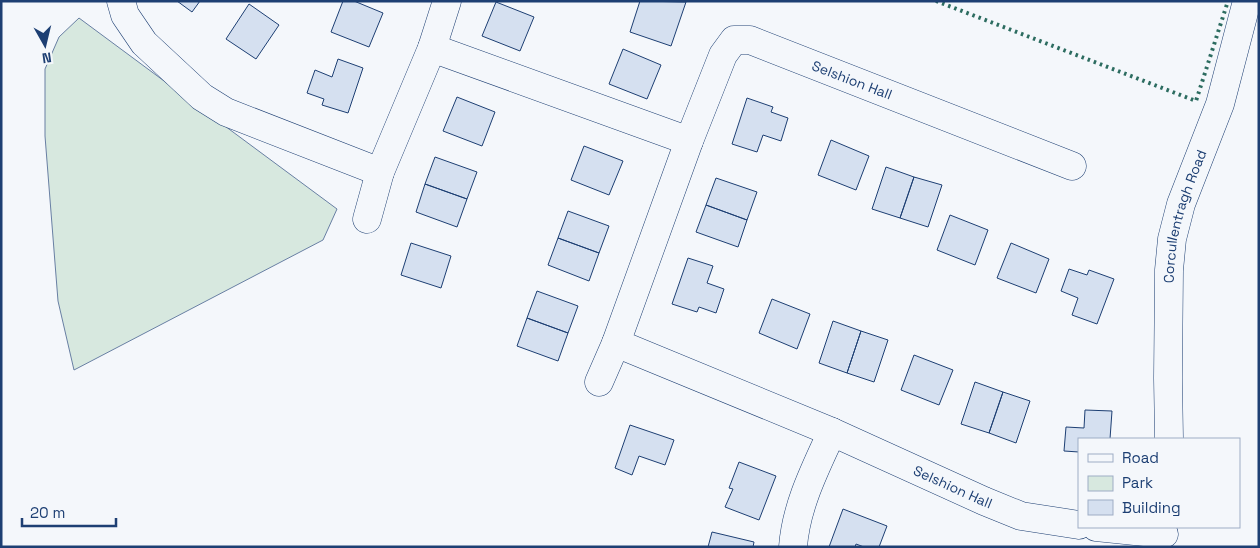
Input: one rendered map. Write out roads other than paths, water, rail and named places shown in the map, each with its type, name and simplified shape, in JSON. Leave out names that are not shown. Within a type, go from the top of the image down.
[{"type":"street","points":[[121,1],[125,15],[144,43],[202,97],[226,112],[380,172]]},
{"type":"street","points":[[367,219],[380,172],[432,48],[448,1]]},
{"type":"street","name":"Corcullentragh Road","points":[[1170,438],[1168,378],[1169,270],[1172,239],[1181,204],[1220,104],[1247,1]]},
{"type":"street","name":"Selshion Hall","points":[[1071,532],[984,502],[832,432],[616,342],[688,140],[723,55],[734,40],[750,40],[1072,166]]},
{"type":"street","points":[[432,48],[688,140]]},
{"type":"street","points":[[599,382],[616,342]]},
{"type":"street","points":[[793,547],[794,532],[804,496],[832,432]]},
{"type":"street","points":[[1104,528],[1164,536]]}]
